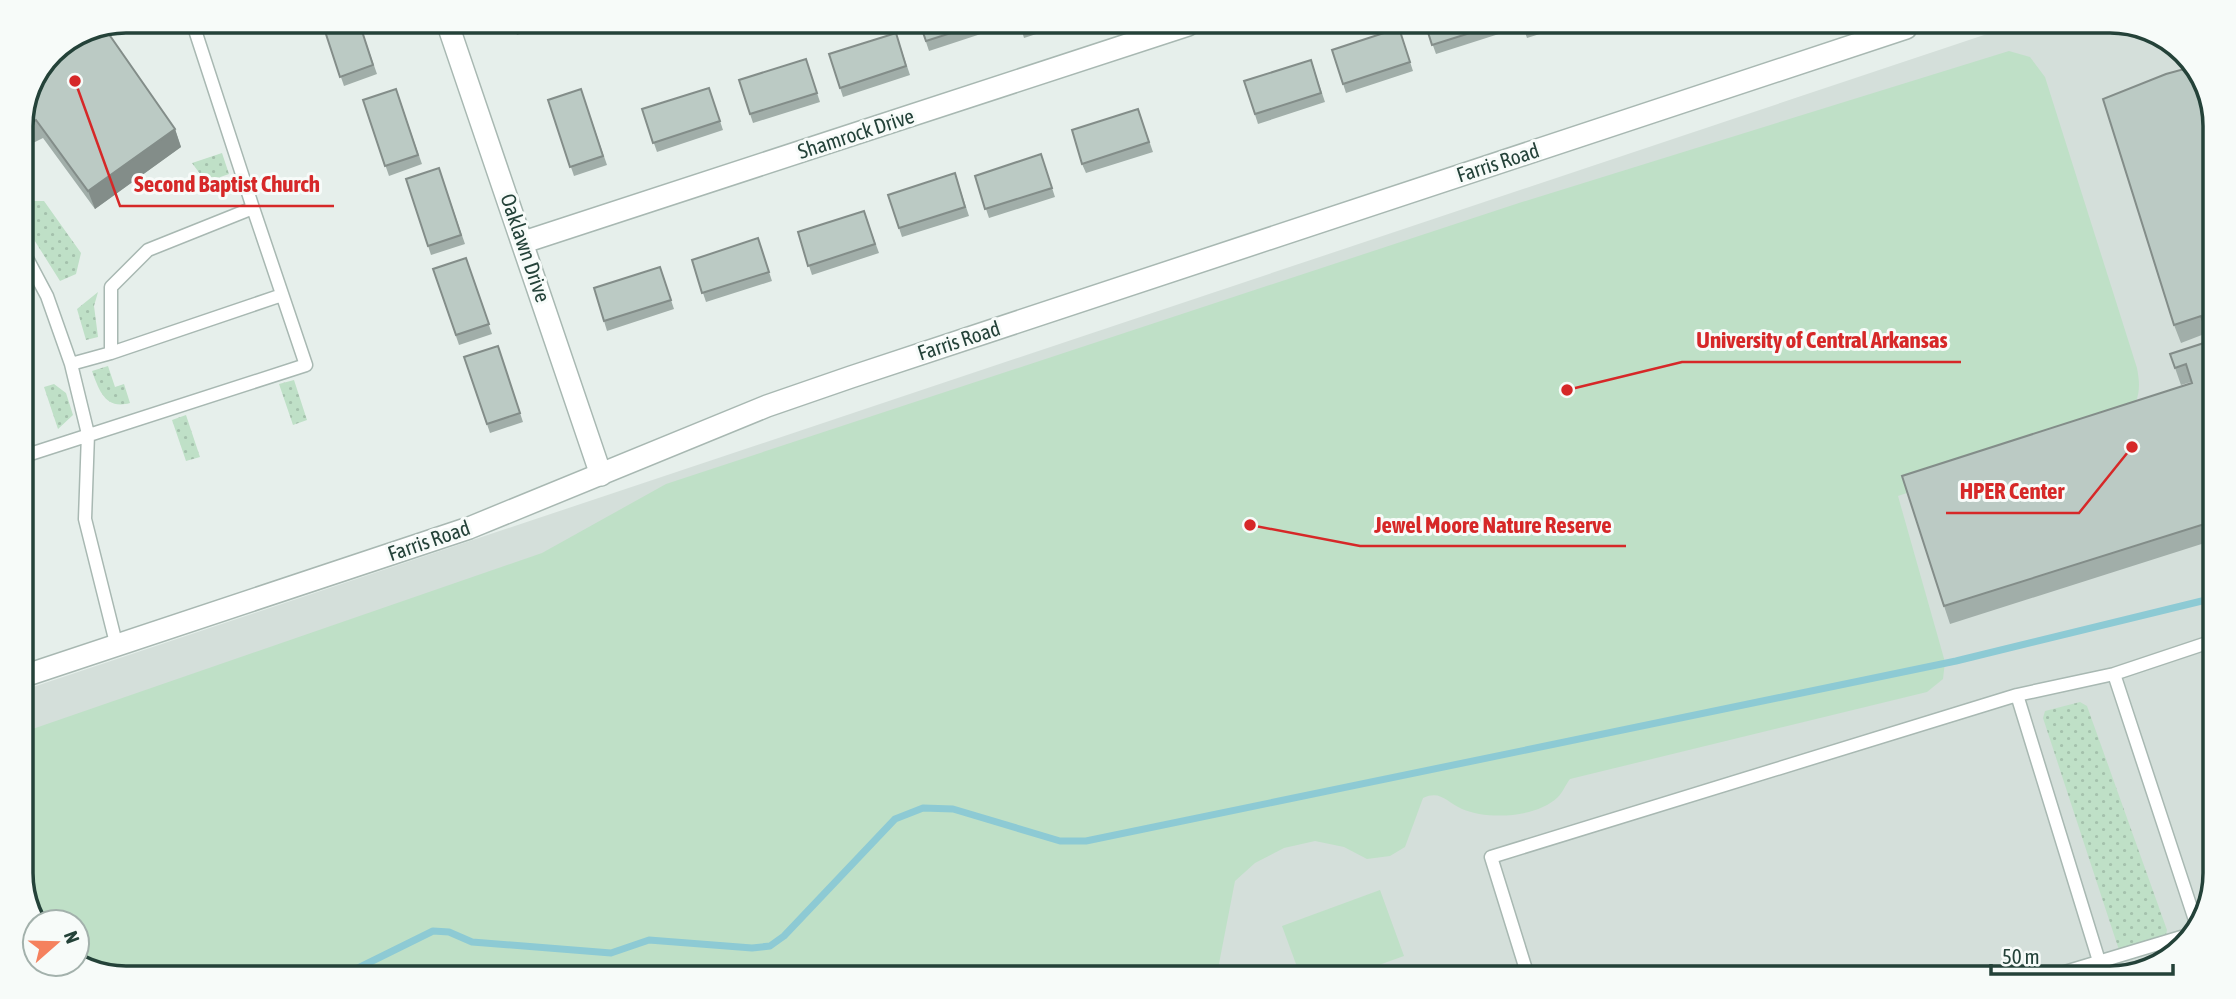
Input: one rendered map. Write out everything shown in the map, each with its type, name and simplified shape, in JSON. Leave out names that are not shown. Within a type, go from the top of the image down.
[{"type":"street","name":"Oaklawn Drive","points":[[451,33],[601,475]]},
{"type":"street","name":"Shamrock Drive","points":[[524,242],[1164,33]]},
{"type":"street","name":"Farris Road","points":[[33,673],[469,528],[767,406],[851,377],[1891,33]]},
{"type":"lane","points":[[33,453],[306,365],[196,33]]},
{"type":"lane","points":[[111,353],[111,287],[148,250],[253,208]]},
{"type":"lane","points":[[33,270],[47,296],[71,364],[88,433],[85,519],[117,647]]},
{"type":"lane","points":[[71,364],[282,295]]},
{"type":"lane","points":[[1525,966],[1491,857],[2017,695],[2113,674],[2203,644]]},
{"type":"lane","points":[[2113,674],[2193,914]]},
{"type":"lane","points":[[2017,695],[2099,961]]},
{"type":"lane","points":[[2083,966],[2174,940]]},
{"type":"shaded area","points":[[1990,33],[2128,35],[2145,40],[2166,53],[2183,70],[2196,91],[2203,120],[2203,873],[2196,908],[2180,934],[2145,959],[2110,966],[127,966],[91,959],[91,908],[40,908],[33,879],[33,687]]},
{"type":"green space","points":[[2009,51],[2030,57],[2045,77],[2137,368],[2139,382],[2136,401],[2124,418],[1898,496],[1945,662],[1943,679],[1927,692],[1570,779],[1558,797],[1549,804],[1525,813],[1498,816],[1473,813],[1439,796],[1429,796],[1423,798],[1405,847],[1390,856],[1367,859],[1344,847],[1315,841],[1284,848],[1255,863],[1235,881],[1219,966],[127,966],[91,959],[91,908],[40,908],[33,879],[33,729],[542,553],[666,484],[1522,202]]},
{"type":"green space","points":[[222,153],[229,174],[206,182],[192,163]]},
{"type":"green space","points":[[33,201],[44,201],[81,253],[76,274],[60,281],[33,238]]},
{"type":"green space","points":[[98,292],[94,306],[98,337],[86,340],[77,309]]},
{"type":"green space","points":[[108,366],[115,387],[124,384],[130,403],[114,404],[104,397],[92,371]]},
{"type":"green space","points":[[294,380],[307,420],[293,425],[279,384]]},
{"type":"green space","points":[[54,384],[66,393],[73,415],[58,429],[44,387]]},
{"type":"green space","points":[[186,415],[200,457],[186,461],[172,420]]},
{"type":"green space","points":[[2080,702],[2087,706],[2167,930],[2166,935],[2119,950],[2043,718],[2045,711]]},
{"type":"green space","points":[[1380,890],[1404,956],[1376,966],[1297,966],[1282,926]]},
{"type":"building","points":[[326,33],[363,33],[373,65],[340,77]]},
{"type":"building","points":[[896,33],[906,66],[840,88],[829,54]]},
{"type":"building","points":[[923,33],[951,33],[926,41]]},
{"type":"building","points":[[1384,33],[1401,33],[1410,62],[1343,84],[1332,50]]},
{"type":"building","points":[[1428,33],[1470,33],[1432,45]]},
{"type":"building","points":[[110,35],[175,129],[88,191],[36,120],[33,122],[36,102],[43,85],[65,56],[97,38]]},
{"type":"building","points":[[806,59],[817,93],[750,114],[739,80]]},
{"type":"building","points":[[1311,60],[1321,93],[1255,114],[1244,81]]},
{"type":"building","points":[[2183,70],[2196,91],[2203,120],[2203,322],[2201,316],[2174,325],[2103,99]]},
{"type":"building","points":[[709,88],[720,121],[653,143],[642,109]]},
{"type":"building","points":[[396,89],[418,155],[385,166],[363,100]]},
{"type":"building","points":[[581,89],[603,156],[570,167],[548,100]]},
{"type":"building","points":[[1138,109],[1149,142],[1082,164],[1072,130]]},
{"type":"building","points":[[1041,154],[1052,188],[985,209],[975,176]]},
{"type":"building","points":[[439,168],[461,235],[428,246],[406,179]]},
{"type":"building","points":[[955,173],[965,207],[899,228],[888,195]]},
{"type":"building","points":[[864,211],[875,244],[808,266],[798,232]]},
{"type":"building","points":[[758,238],[769,272],[702,293],[692,260]]},
{"type":"building","points":[[466,258],[489,324],[456,335],[433,269]]},
{"type":"building","points":[[660,267],[671,300],[604,321],[594,288]]},
{"type":"building","points":[[2203,343],[2203,525],[1944,606],[1902,476],[2192,383],[2186,364],[2175,368],[2170,354]]},
{"type":"building","points":[[498,346],[520,413],[487,424],[464,357]]},
{"type":"waterway","points":[[362,966],[433,931],[449,932],[472,942],[611,953],[649,940],[752,948],[770,946],[784,936],[895,819],[923,808],[953,809],[1060,841],[1086,841],[1956,661],[2203,601]]},
{"type":"place","name":"Second Baptist Church","points":[[75,81]]},
{"type":"place","name":"University of Central Arkansas","points":[[1567,390]]},
{"type":"place","name":"HPER Center","points":[[2132,447]]},
{"type":"place","name":"Jewel Moore Nature Reserve","points":[[1250,525]]}]
